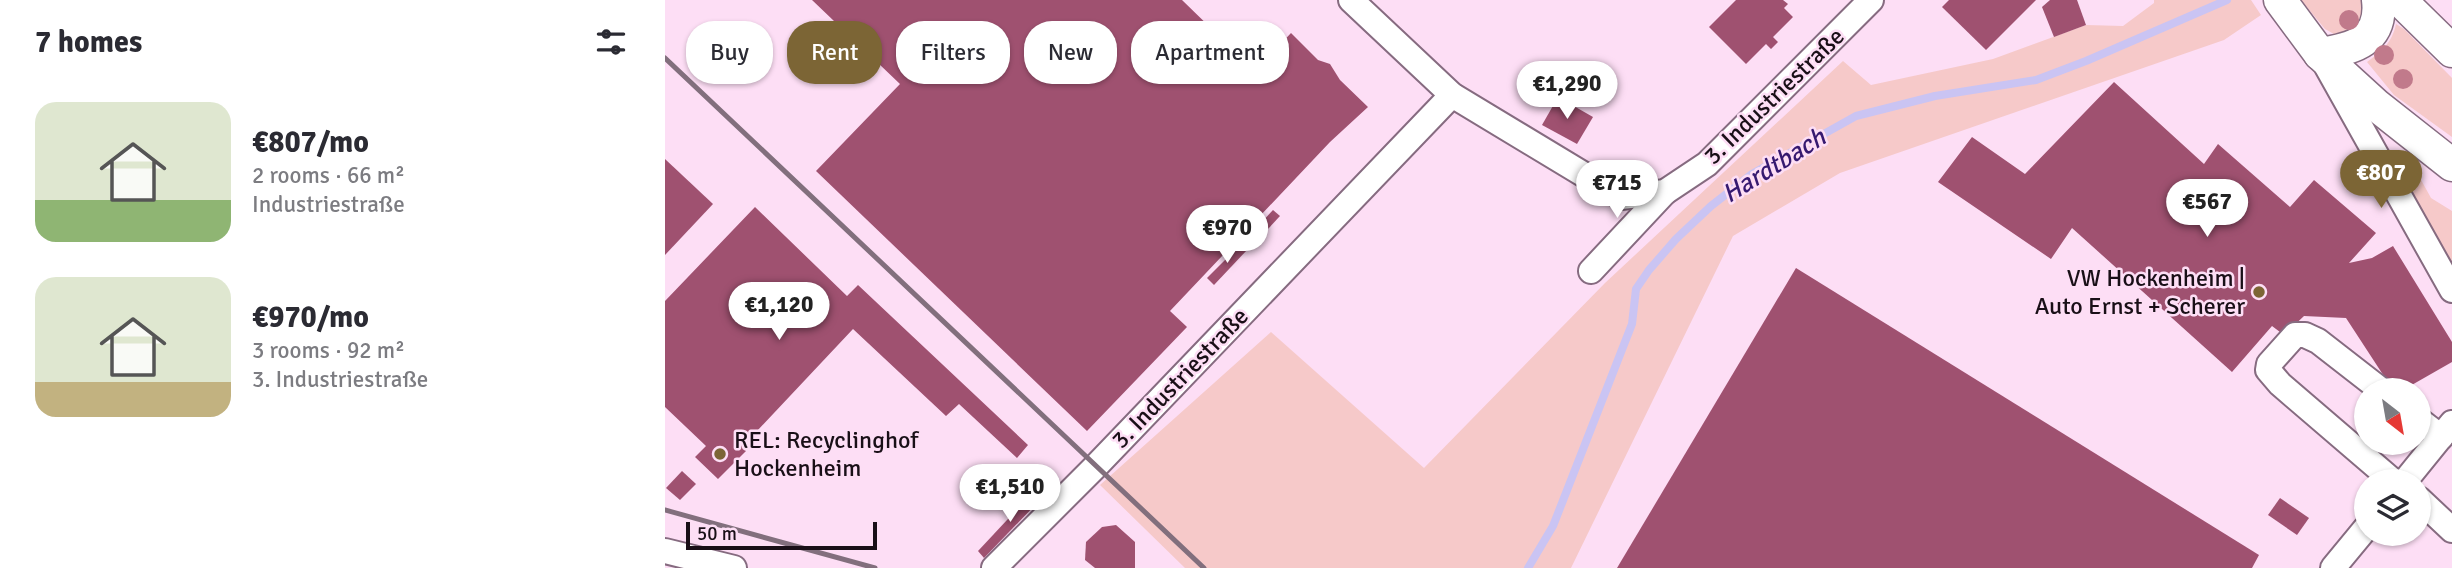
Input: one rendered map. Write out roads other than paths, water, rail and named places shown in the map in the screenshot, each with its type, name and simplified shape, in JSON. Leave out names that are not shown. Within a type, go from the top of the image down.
[{"type":"main road","points":[[2320,54],[2343,50],[2365,39],[2375,27],[2379,12],[2378,0]]},
{"type":"main road","points":[[2400,0],[2452,51]]},
{"type":"main road","points":[[2281,1],[2320,54],[2376,105],[2452,165]]},
{"type":"street","name":"3. Industriestraße","points":[[1351,0],[1452,94],[1621,197],[1665,192],[1707,164],[1871,0]]},
{"type":"street","points":[[2320,54],[2452,290]]},
{"type":"street","name":"3. Industriestraße","points":[[994,568],[1096,466],[1452,94]]},
{"type":"street","points":[[1591,271],[1665,192]]},
{"type":"street","points":[[2354,448],[2280,384],[2268,370],[2269,364],[2295,335],[2305,335],[2318,341],[2366,378]]},
{"type":"street","points":[[2415,469],[2446,430]]},
{"type":"street","points":[[2363,455],[2379,469]]},
{"type":"street","points":[[2431,510],[2452,530]]},
{"type":"street","points":[[2333,568],[2354,543]]},
{"type":"street","points":[[665,551],[734,568]]},
{"type":"waterway","name":"Hardtbach","points":[[1528,568],[1553,526],[1632,324],[1636,289],[1676,239],[1711,206],[1752,174],[1856,116],[1935,96],[2036,80],[2227,0]]},
{"type":"railway","points":[[665,58],[1204,568]]},
{"type":"railway","points":[[665,510],[875,568]]},
{"type":"place","name":"VW Hockenheim | Auto Ernst + Scherer","points":[[2259,292]]},
{"type":"place","name":"REL: Recyclinghof Hockenheim","points":[[720,454]]}]
